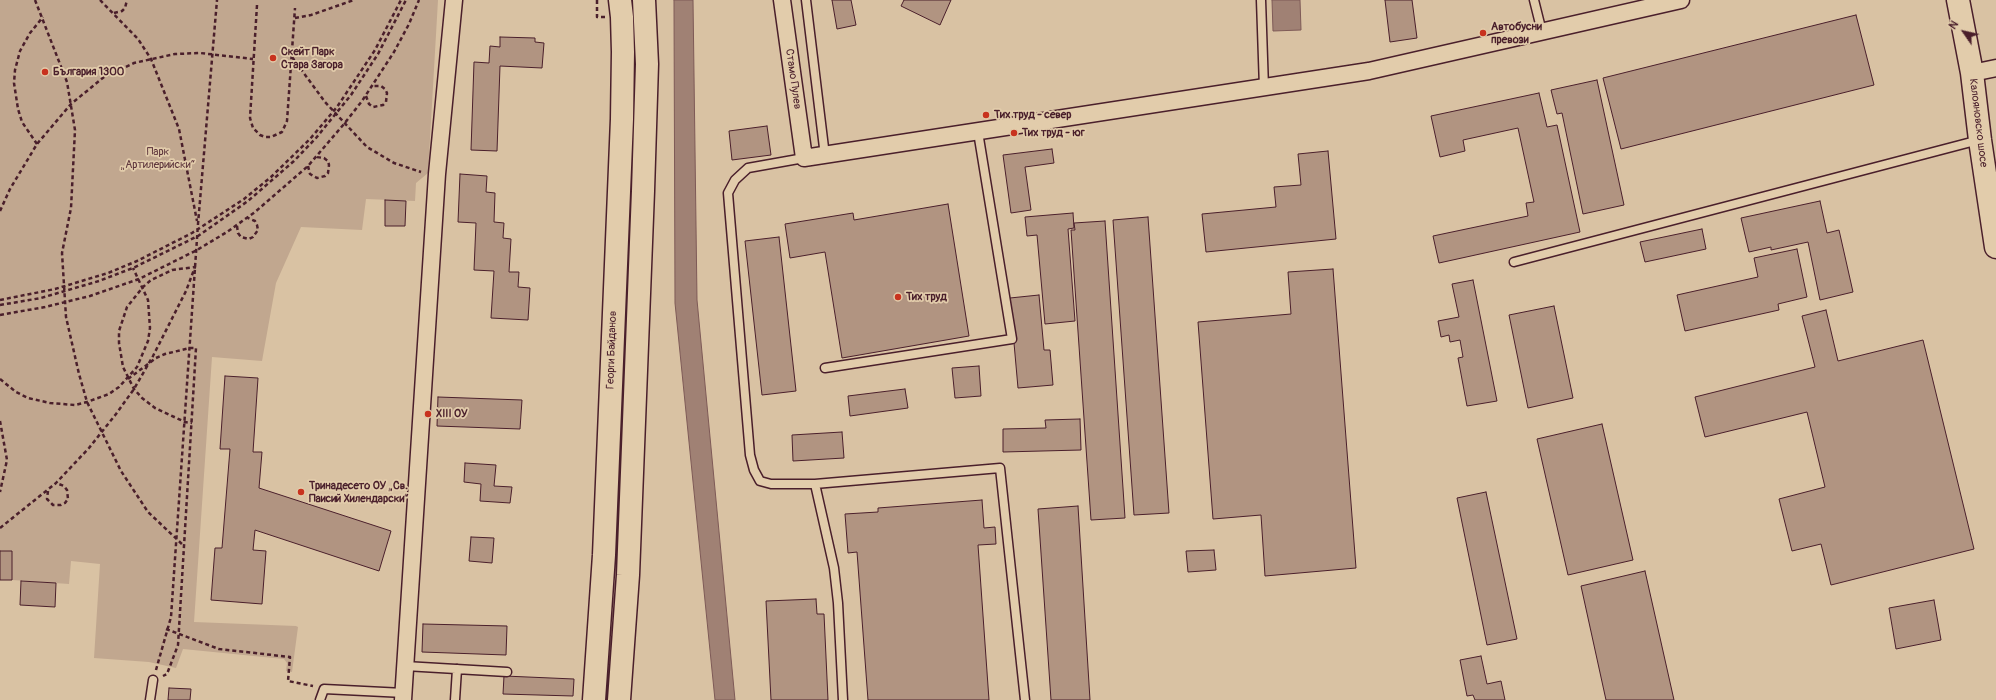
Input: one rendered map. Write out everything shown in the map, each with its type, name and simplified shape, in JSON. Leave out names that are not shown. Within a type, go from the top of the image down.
[{"type":"main road","name":"Георги Байданов","points":[[594,700],[604,555],[622,112],[623,33],[620,0]]},
{"type":"main road","points":[[619,700],[628,575],[644,191],[648,64],[644,0]]},
{"type":"main road","name":"Калояновско шосе","points":[[1958,0],[1972,73],[1980,140],[1996,247]]},
{"type":"street","points":[[403,697],[437,174],[454,0]]},
{"type":"street","name":"Стамо Пулев","points":[[782,0],[804,158]]},
{"type":"street","points":[[804,158],[825,156],[1369,71],[1682,0]]},
{"type":"street","points":[[1972,73],[1996,68]]},
{"type":"lane","points":[[806,0],[825,156]]},
{"type":"lane","points":[[1261,0],[1264,88]]},
{"type":"lane","points":[[1534,0],[1542,32]]},
{"type":"lane","points":[[825,368],[1012,339],[978,132]]},
{"type":"lane","points":[[1514,262],[1980,140]]},
{"type":"lane","points":[[804,158],[748,168],[735,180],[728,193],[750,455],[754,470],[760,481],[771,484],[815,484],[1000,468],[1026,700]]},
{"type":"lane","points":[[815,484],[834,568],[838,603],[843,700]]},
{"type":"lane","points":[[405,666],[506,672]]},
{"type":"lane","points":[[455,700],[457,669]]},
{"type":"lane","points":[[150,700],[153,680]]},
{"type":"lane","points":[[320,700],[324,689],[403,697]]},
{"type":"path","points":[[35,0],[43,17],[67,82],[75,130],[71,208],[62,253],[64,302],[71,345],[87,402],[121,471],[148,512],[184,546]]},
{"type":"path","points":[[100,0],[138,39],[150,59],[179,129],[198,224]]},
{"type":"path","points":[[114,13],[122,12],[125,8],[127,0]]},
{"type":"path","points":[[153,680],[166,629],[171,617],[198,224],[217,0]]},
{"type":"path","points":[[295,18],[311,15],[354,0]]},
{"type":"path","points":[[0,300],[25,296],[108,273],[137,261],[198,230],[234,206],[270,177],[310,139],[333,112],[365,68],[401,0]]},
{"type":"path","points":[[0,305],[41,298],[133,268],[198,236],[223,220],[272,182],[316,138],[336,114],[378,54],[406,0]]},
{"type":"path","points":[[0,315],[90,296],[139,279],[197,250],[247,218],[282,190],[308,166],[344,124],[366,96],[398,45],[419,0]]},
{"type":"path","points":[[257,5],[251,123],[252,128],[260,135],[271,137],[282,132],[287,121],[296,8]]},
{"type":"path","points":[[36,144],[20,116],[14,83],[15,70],[20,51],[30,33],[43,17]]},
{"type":"path","points":[[0,210],[10,189],[36,144],[71,104],[104,77],[134,63],[175,54],[213,55],[254,59]]},
{"type":"path","points":[[292,57],[333,112],[367,147],[380,156],[408,168],[437,174]]},
{"type":"path","points":[[366,96],[369,104],[373,107],[383,105],[386,102],[387,93],[385,89],[381,86],[372,86]]},
{"type":"path","points":[[308,166],[310,174],[313,177],[317,178],[325,176],[328,173],[329,165],[324,158],[316,157]]},
{"type":"path","points":[[237,225],[238,233],[241,237],[249,239],[253,237],[256,234],[257,225],[255,222],[247,218]]},
{"type":"path","points":[[192,423],[185,422],[155,408],[134,389],[128,379],[120,355],[119,331],[127,308],[151,280],[166,272],[195,267]]},
{"type":"path","points":[[0,528],[56,483],[102,434],[134,389],[148,364],[186,291],[195,267]]},
{"type":"path","points":[[128,379],[138,367],[148,341],[150,314],[143,288],[133,268]]},
{"type":"path","points":[[0,379],[16,392],[41,402],[75,405],[109,394],[148,364],[165,354],[196,348],[178,645],[167,674],[153,680]]},
{"type":"path","points":[[0,421],[7,460],[0,492]]},
{"type":"path","points":[[48,490],[47,499],[53,505],[61,505],[65,503],[68,499],[67,490],[64,486],[56,483]]},
{"type":"path","points":[[166,629],[219,650],[290,657],[288,681],[324,689]]},
{"type":"green space","name":"Парк „Артилерийски“","points":[[0,0],[438,0],[428,173],[416,183],[415,201],[366,199],[362,230],[301,227],[276,283],[262,361],[212,357],[194,622],[298,627],[292,672],[286,671],[287,663],[284,659],[183,649],[176,668],[149,662],[94,658],[100,564],[71,561],[69,584],[12,580],[12,551],[0,551]]},
{"type":"shaded area","points":[[674,0],[693,0],[697,300],[735,700],[715,700],[675,303]]},
{"type":"shaded area","points":[[1272,0],[1300,0],[1301,30],[1273,31]]},
{"type":"building","points":[[832,0],[851,0],[856,25],[837,29]]},
{"type":"building","points":[[904,0],[951,0],[940,25],[901,6]]},
{"type":"building","points":[[1385,0],[1412,0],[1417,38],[1390,42]]},
{"type":"building","points":[[1856,15],[1874,85],[1621,149],[1603,78]]},
{"type":"building","points":[[500,37],[535,38],[535,42],[544,43],[542,68],[500,66],[497,151],[471,150],[474,62],[489,63],[490,46],[500,47]]},
{"type":"building","points":[[1597,80],[1624,205],[1583,214],[1562,113],[1557,114],[1551,90]]},
{"type":"building","points":[[1539,93],[1547,127],[1557,125],[1580,232],[1439,263],[1433,236],[1528,216],[1526,203],[1534,202],[1518,128],[1463,140],[1465,151],[1440,157],[1431,116]]},
{"type":"building","points":[[767,126],[771,155],[732,160],[729,131]]},
{"type":"building","points":[[1052,149],[1054,163],[1025,167],[1031,210],[1011,213],[1003,155]]},
{"type":"building","points":[[1328,151],[1336,239],[1206,252],[1202,214],[1276,207],[1274,187],[1301,185],[1298,154]]},
{"type":"building","points":[[460,174],[487,176],[486,192],[495,193],[494,222],[504,223],[503,238],[511,239],[509,272],[519,272],[518,287],[530,288],[528,320],[491,318],[494,271],[474,270],[476,223],[458,222]]},
{"type":"building","points":[[385,200],[406,201],[405,226],[385,226]]},
{"type":"building","points":[[1820,201],[1827,233],[1839,230],[1853,292],[1820,300],[1808,242],[1771,250],[1771,247],[1749,252],[1741,218]]},
{"type":"building","name":"Тих труд","points":[[948,204],[969,336],[842,358],[825,252],[790,258],[785,224],[853,213],[854,220]]},
{"type":"building","points":[[1073,213],[1074,228],[1068,229],[1075,321],[1045,324],[1037,235],[1027,236],[1025,217]]},
{"type":"building","points":[[1148,217],[1169,513],[1134,515],[1113,220]]},
{"type":"building","points":[[1105,221],[1125,518],[1091,520],[1071,230],[1075,230],[1074,223]]},
{"type":"building","points":[[1702,229],[1706,249],[1645,262],[1640,242]]},
{"type":"building","points":[[779,237],[796,391],[762,395],[745,241]]},
{"type":"building","points":[[1797,249],[1807,297],[1778,304],[1779,310],[1685,331],[1677,295],[1758,277],[1754,258]]},
{"type":"building","points":[[1333,269],[1356,568],[1265,576],[1261,515],[1213,519],[1198,322],[1291,314],[1288,272]]},
{"type":"building","points":[[1473,280],[1497,401],[1467,406],[1458,358],[1463,357],[1460,340],[1450,342],[1449,335],[1441,337],[1438,321],[1459,317],[1452,284]]},
{"type":"building","points":[[1039,295],[1044,350],[1050,350],[1053,385],[1018,388],[1010,298]]},
{"type":"building","points":[[1554,306],[1573,398],[1528,408],[1509,315]]},
{"type":"building","points":[[1826,310],[1838,361],[1923,340],[1974,549],[1831,585],[1821,544],[1792,551],[1779,499],[1825,487],[1807,412],[1705,437],[1695,397],[1815,367],[1802,316]]},
{"type":"building","points":[[979,366],[981,396],[955,398],[952,368]]},
{"type":"building","points":[[225,376],[258,378],[253,452],[262,452],[259,488],[391,531],[379,571],[255,530],[253,550],[266,551],[262,604],[211,600],[215,548],[222,548],[230,449],[220,449]]},
{"type":"building","points":[[905,389],[908,408],[850,416],[848,396]]},
{"type":"building","points":[[438,397],[522,400],[520,429],[437,426]]},
{"type":"building","points":[[1080,419],[1081,450],[1003,452],[1003,429],[1046,428],[1045,420]]},
{"type":"building","points":[[1602,424],[1633,560],[1568,575],[1537,439]]},
{"type":"building","points":[[842,432],[844,458],[793,461],[792,435]]},
{"type":"building","points":[[465,463],[496,465],[494,486],[512,487],[510,503],[480,501],[481,484],[464,482]]},
{"type":"building","points":[[1486,492],[1517,639],[1487,645],[1457,498]]},
{"type":"building","points":[[982,500],[984,528],[995,527],[996,544],[978,545],[989,700],[868,700],[857,552],[848,553],[845,514],[878,512],[878,508]]},
{"type":"building","points":[[1078,506],[1090,700],[1051,700],[1038,509]]},
{"type":"building","points":[[471,537],[494,538],[492,563],[469,561]]},
{"type":"building","points":[[1214,550],[1216,570],[1188,572],[1186,551]]},
{"type":"building","points":[[0,551],[12,551],[12,580],[0,580]]},
{"type":"building","points":[[1645,571],[1674,700],[1606,700],[1581,586]]},
{"type":"building","points":[[21,581],[56,583],[55,607],[20,605]]},
{"type":"building","points":[[816,599],[817,614],[824,614],[828,700],[771,700],[766,601]]},
{"type":"building","points":[[1934,600],[1941,640],[1896,649],[1889,608]]},
{"type":"building","points":[[423,624],[507,626],[506,655],[422,652]]},
{"type":"building","points":[[1481,656],[1487,684],[1501,681],[1505,700],[1475,700],[1473,695],[1467,696],[1460,660]]},
{"type":"building","points":[[504,676],[574,679],[573,696],[503,694]]},
{"type":"building","points":[[169,688],[191,689],[190,700],[168,700]]},
{"type":"place","name":"Автобусни превози","points":[[1483,33]]},
{"type":"place","name":"Скейт Парк Стара Загора","points":[[273,58]]},
{"type":"place","name":"България 1300","points":[[45,72]]},
{"type":"place","name":"Тих труд - север","points":[[986,115]]},
{"type":"place","name":"Тих труд - юг","points":[[1014,133]]},
{"type":"place","name":"Тих труд","points":[[898,297]]},
{"type":"place","name":"XIII ОУ","points":[[428,414]]},
{"type":"place","name":"Тринадесето ОУ „Св. Паисий Хилендарски“","points":[[301,492]]}]
